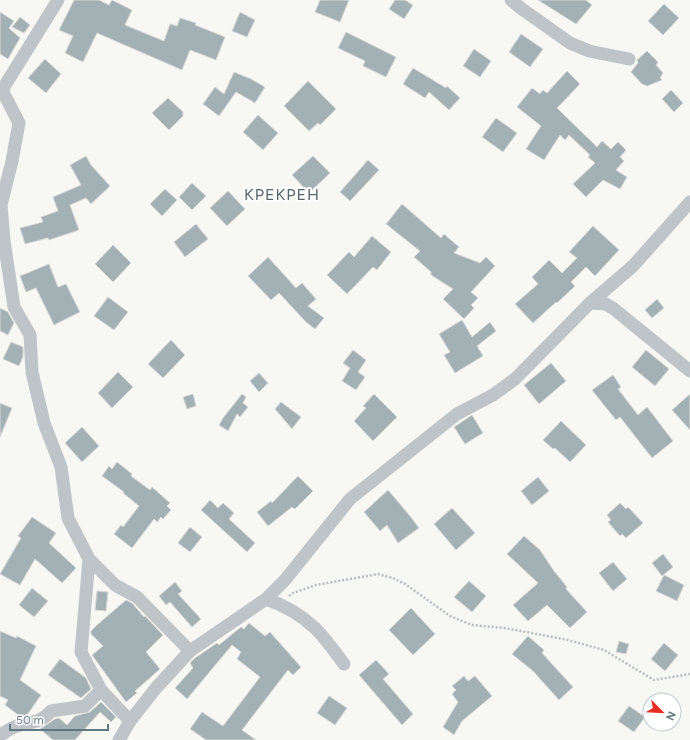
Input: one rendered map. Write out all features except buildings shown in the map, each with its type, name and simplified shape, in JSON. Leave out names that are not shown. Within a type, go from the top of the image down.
[{"type":"street","points":[[58,0],[1,91],[19,123],[12,161],[1,205],[4,241],[14,307],[30,335],[32,372],[44,423],[61,467],[68,518],[90,559],[115,585],[137,597],[190,651]]},
{"type":"street","points":[[511,0],[570,43],[589,51],[629,58]]},
{"type":"street","points":[[119,740],[130,720],[156,688],[190,651],[272,601],[285,580],[350,499],[457,414],[493,395],[515,379],[590,303],[633,266],[690,202]]},
{"type":"street","points":[[590,303],[606,304],[614,309],[690,371]]},
{"type":"street","points":[[90,559],[81,652],[101,690],[130,720]]},
{"type":"street","points":[[272,601],[298,615],[314,628],[344,664]]},
{"type":"street","points":[[0,736],[7,730],[45,718],[51,710],[84,706],[101,690]]},
{"type":"path","points":[[272,601],[316,585],[378,574],[393,578],[405,584],[450,616],[472,625],[504,628],[568,640],[604,650],[654,680],[690,674]]},
{"type":"district","name":"KPEKPEH","points":[[282,194]]}]
